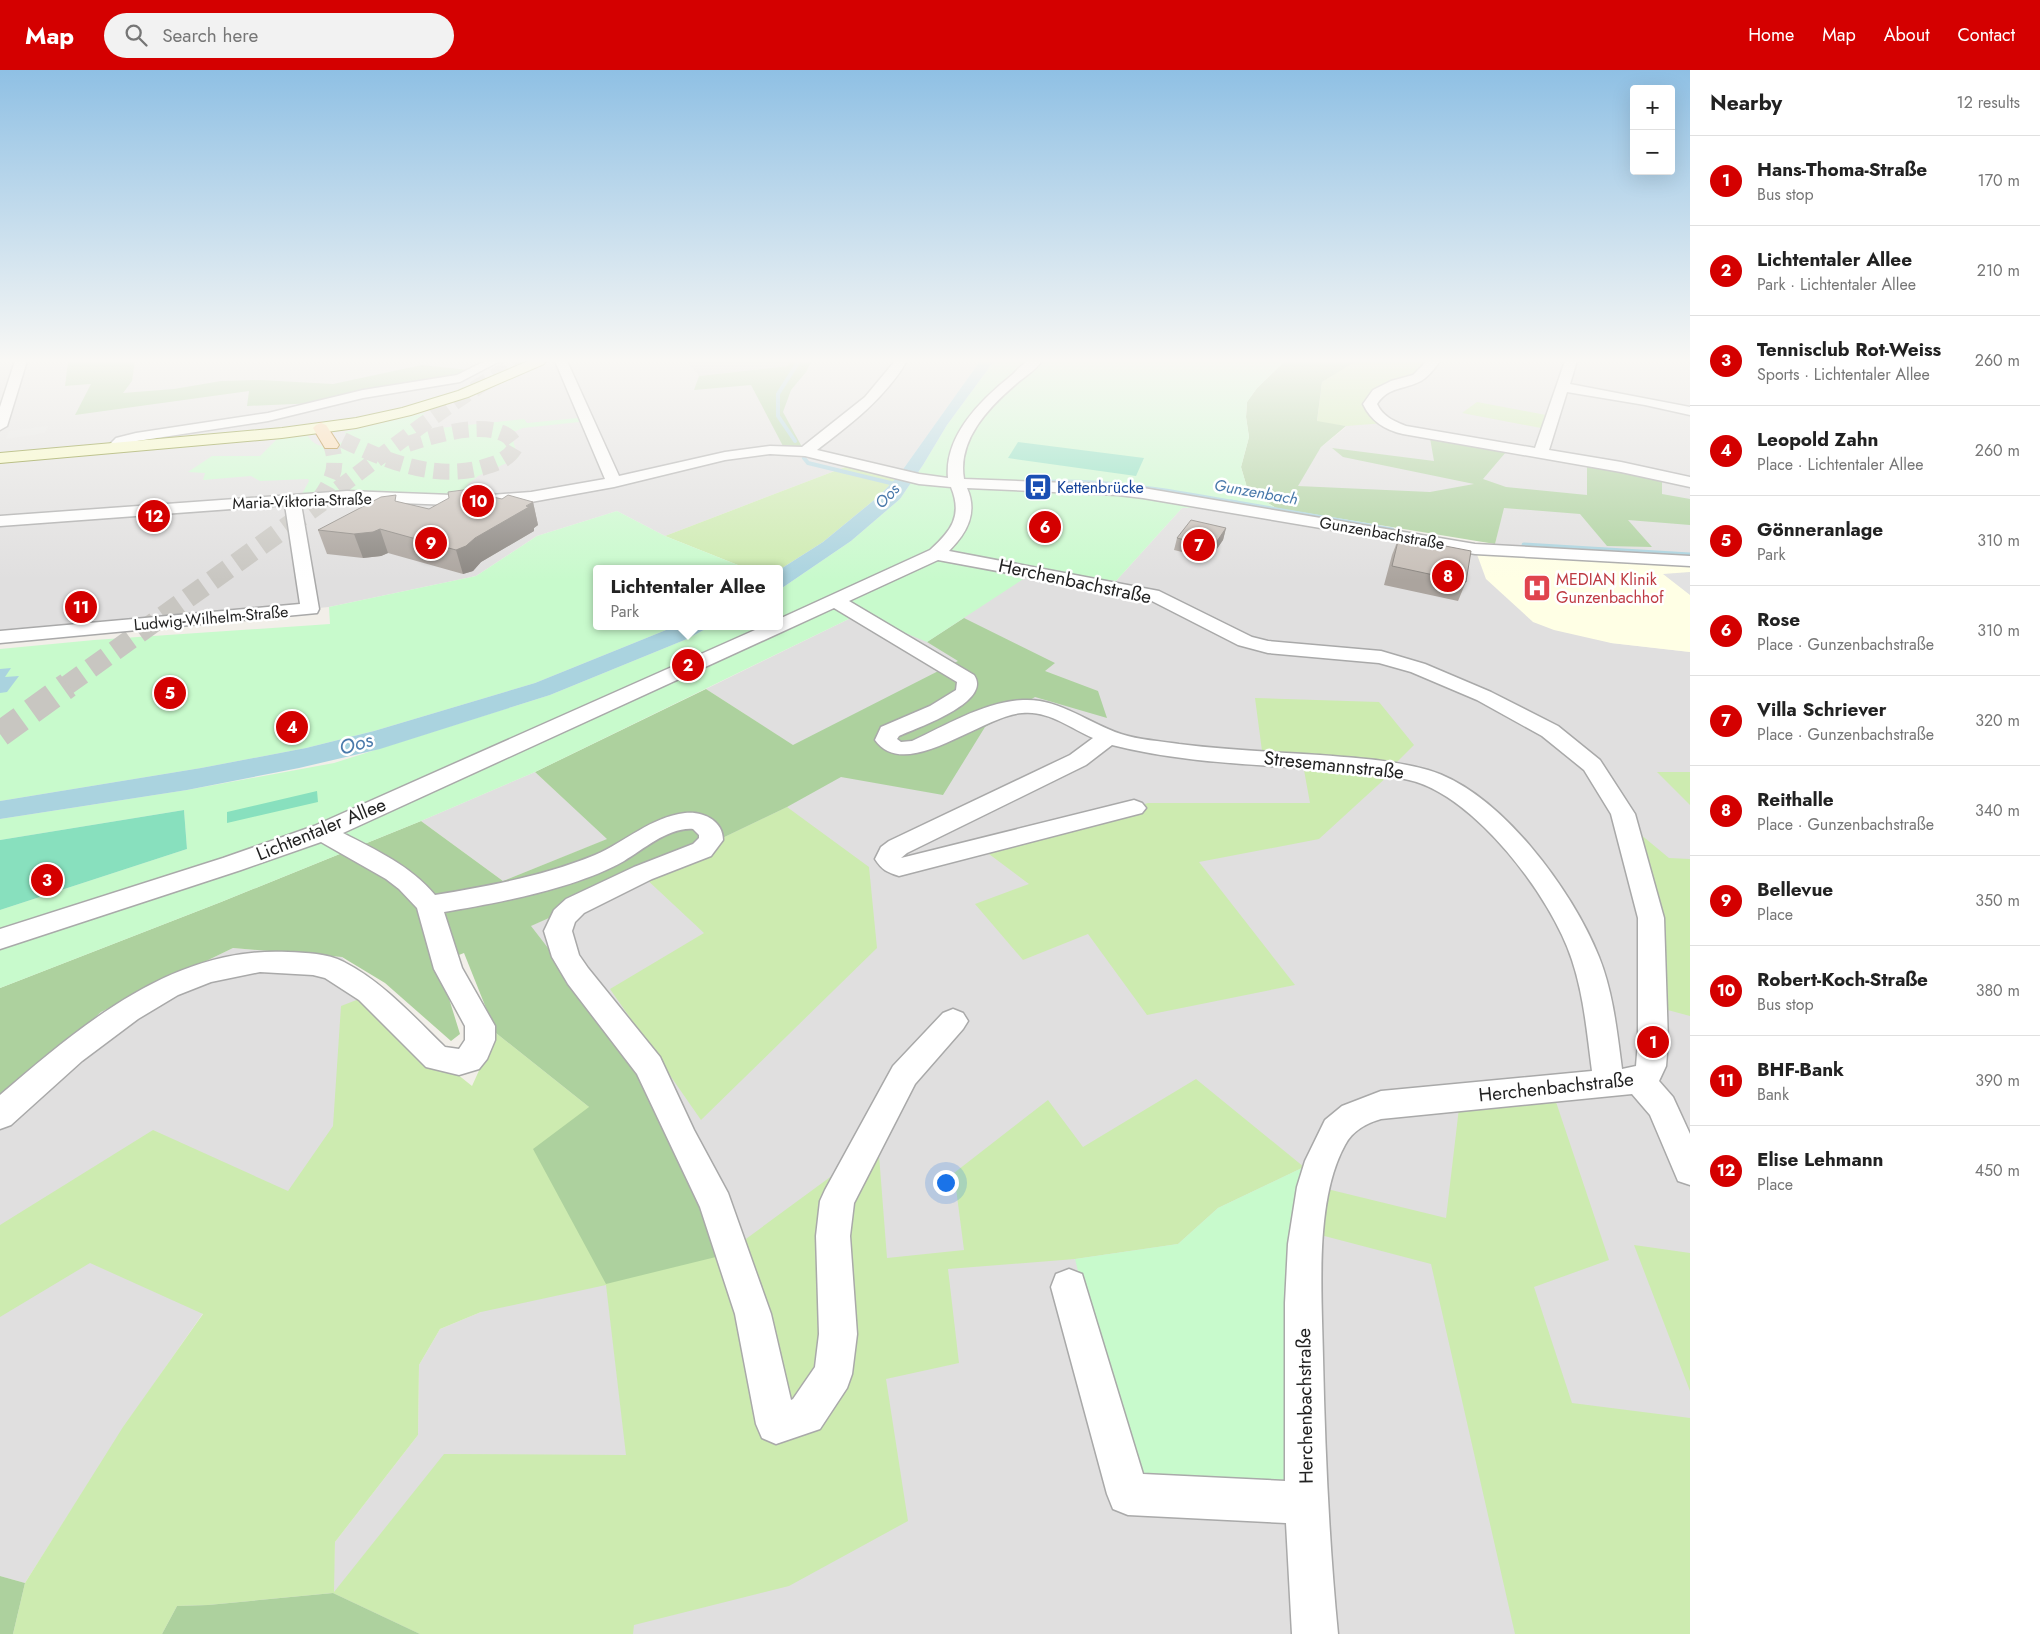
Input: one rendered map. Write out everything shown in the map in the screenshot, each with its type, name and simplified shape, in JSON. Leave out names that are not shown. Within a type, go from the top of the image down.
[{"type":"main road","points":[[0,458],[113,448],[335,434]]},
{"type":"street","points":[[113,448],[121,442],[136,437],[156,434]]},
{"type":"street","points":[[593,434],[614,482]]},
{"type":"street","points":[[805,452],[830,434]]},
{"type":"street","name":"Lichtentaler Allee","points":[[783,624],[936,554],[953,537],[962,520],[963,498],[956,484],[956,462],[967,434]]},
{"type":"street","points":[[1426,434],[1690,482]]},
{"type":"street","points":[[1540,454],[1547,434]]},
{"type":"street","name":"Maria-Viktoria-Straße","points":[[0,521],[347,496],[478,501],[531,497],[614,482],[725,456],[770,450],[805,452],[919,480],[956,484]]},
{"type":"street","name":"Gunzenbachstraße","points":[[956,484],[1118,490],[1475,549],[1690,561]]},
{"type":"street","name":"Ludwig-Wilhelm-Straße","points":[[0,637],[310,609],[292,499]]},
{"type":"street","name":"Herchenbachstraße","points":[[936,554],[1153,595],[1245,641],[1268,647],[1381,657],[1418,668],[1484,696],[1550,731],[1592,765],[1623,814],[1650,918],[1653,949],[1653,1042],[1651,1066],[1648,1075],[1624,1081],[1381,1105],[1358,1112],[1332,1135],[1322,1159],[1314,1188],[1307,1230],[1304,1348],[1307,1503],[1314,1634]]},
{"type":"street","name":"Stresemannstraße","points":[[834,601],[967,678],[969,684],[956,700],[889,732],[886,740],[893,747],[906,749],[918,747],[997,712],[1025,706],[1068,716],[1109,737],[1148,746],[1210,754],[1391,769],[1418,774],[1440,782],[1491,820],[1513,842],[1539,876],[1574,930],[1586,959],[1624,1081]]},
{"type":"street","name":"Lichtentaler Allee","points":[[0,939],[232,864],[323,832],[770,630]]},
{"type":"street","points":[[1109,737],[1078,760],[898,847],[890,853],[888,860],[892,864],[899,866],[1134,808]]},
{"type":"street","points":[[429,905],[488,895],[568,874],[606,860],[678,822],[693,821],[706,826],[710,830],[711,840],[702,850],[643,873],[575,906],[568,912],[560,924],[558,937],[566,957],[578,976],[649,1066],[683,1140],[716,1204],[753,1314],[776,1424],[806,1415],[833,1374],[838,1334],[833,1236],[837,1201],[904,1075],[954,1021]]},
{"type":"street","points":[[0,1115],[71,1052],[128,1010],[168,987],[207,972],[260,961],[313,964],[333,969],[369,992],[437,1058],[459,1062],[468,1060],[476,1050],[480,1040],[480,1026],[448,969],[429,905],[419,890],[402,878],[323,832]]},
{"type":"street","points":[[1624,1081],[1662,1107],[1690,1170]]},
{"type":"street","name":"Herchenbachstraße","points":[[1069,1287],[1128,1494],[1307,1503]]},
{"type":"shaded area","points":[[0,434],[928,434],[899,475],[853,464],[665,536],[617,511],[537,536],[476,576],[329,607],[0,639]]},
{"type":"shaded area","points":[[8,434],[39,434],[6,439]]},
{"type":"shaded area","points":[[1337,434],[1690,434],[1690,561],[1520,552],[1495,544],[1503,508],[1297,486],[1321,447]]},
{"type":"shaded area","points":[[1223,506],[1475,549],[1611,643],[1690,652],[1690,1634],[420,1634],[333,1593],[335,1542],[418,1435],[419,1365],[440,1329],[481,1312],[641,1068],[530,926],[643,876],[777,735],[706,689],[859,614],[1037,570],[1116,581],[1182,508]]},
{"type":"shaded area","points":[[1475,549],[1690,561],[1690,652],[1611,643],[1554,630],[1533,622],[1486,579]]},
{"type":"shaded area","points":[[1690,572],[1690,595],[1663,574]]},
{"type":"shaded area","points":[[535,772],[608,839],[503,881],[421,821]]},
{"type":"shaded area","points":[[233,948],[342,957],[372,994],[437,1058],[472,1087],[288,1191],[124,1427],[25,1583],[0,1576],[0,1104],[101,1012]]},
{"type":"green space","points":[[345,434],[511,434],[518,458],[478,476],[468,484],[462,499],[325,493],[302,494],[309,481],[308,479],[260,481],[251,476],[203,480],[205,473],[188,472],[212,456],[260,456],[277,439],[308,436],[311,441],[320,446],[331,446],[346,439]]},
{"type":"green space","points":[[777,434],[795,434],[802,447],[784,448]]},
{"type":"green space","points":[[942,434],[1249,434],[1241,467],[1248,491],[1276,508],[1223,506],[1182,508],[1116,581],[1037,570],[927,642],[859,614],[535,772],[421,821],[221,902],[0,988],[0,910],[187,849],[184,810],[0,840],[0,819],[187,790],[334,763],[550,695],[687,639],[704,630],[783,630],[783,587],[851,541],[900,499]]},
{"type":"green space","points":[[1249,434],[1336,434],[1321,447],[1298,486],[1430,492],[1474,484],[1343,457],[1332,448],[1434,461],[1430,438],[1506,452],[1483,479],[1506,487],[1587,495],[1587,465],[1662,480],[1662,494],[1690,499],[1690,525],[1628,520],[1652,547],[1607,546],[1580,514],[1504,508],[1495,544],[1276,508],[1248,491],[1241,467]]},
{"type":"green space","points":[[1018,442],[1144,458],[1136,476],[1008,458]]},
{"type":"green space","points":[[853,464],[899,475],[879,496],[823,542],[783,567],[783,565],[738,565],[665,536]]},
{"type":"green space","points":[[617,511],[665,536],[738,565],[593,565],[593,630],[666,630],[535,683],[374,731],[306,748],[201,768],[0,801],[0,649],[94,640],[330,624],[329,607],[476,576],[537,536]]},
{"type":"green space","points":[[964,618],[1055,663],[1045,671],[1098,691],[1107,718],[1035,697],[985,727],[943,795],[841,777],[787,807],[643,876],[531,926],[641,1068],[724,1255],[606,1284],[533,1149],[589,1107],[496,1033],[464,953],[438,963],[460,1034],[451,1041],[385,983],[342,957],[233,948],[101,1012],[0,1104],[0,988],[221,902],[421,821],[503,881],[607,839],[535,772],[706,689],[793,745],[958,661],[927,642]]},
{"type":"green space","points":[[1255,698],[1379,702],[1414,745],[1397,762],[1262,751]]},
{"type":"green space","points":[[1304,770],[1389,775],[1319,839],[1199,862],[1295,985],[1147,1015],[1088,934],[1023,960],[975,904],[1029,884],[985,851],[1148,803],[1310,803]]},
{"type":"green space","points":[[1657,772],[1690,772],[1690,805]]},
{"type":"green space","points":[[317,791],[318,802],[227,823],[227,812]]},
{"type":"green space","points":[[787,807],[869,867],[877,948],[701,1120],[610,989],[704,933],[643,876]]},
{"type":"green space","points":[[184,810],[187,849],[0,910],[0,840]]},
{"type":"green space","points":[[1634,829],[1669,858],[1690,859],[1690,1016],[1664,1009]]},
{"type":"green space","points":[[372,994],[437,1058],[472,1086],[496,1033],[589,1107],[724,1255],[878,1142],[887,1258],[964,1250],[954,1173],[1048,1100],[1083,1147],[1196,1079],[1304,1167],[1218,1208],[1178,1244],[1075,1259],[948,1269],[959,1363],[886,1379],[908,1521],[789,1586],[634,1625],[633,1634],[420,1634],[333,1593],[208,1605],[177,1606],[162,1634],[13,1634],[25,1583],[123,1427],[203,1314],[90,1263],[0,1317],[0,1225],[153,1130],[288,1191],[333,1126],[341,1006]],"holes":[[[606,1285],[626,1455],[444,1454],[334,1592],[335,1542],[418,1435],[419,1365],[440,1329],[481,1312]]]},
{"type":"green space","points":[[1553,1093],[1609,1260],[1534,1287],[1572,1403],[1690,1418],[1690,1634],[1515,1634],[1431,1264],[1313,1233],[1323,1188],[1446,1218],[1459,1108]]},
{"type":"green space","points":[[1304,1167],[1297,1497],[1132,1489],[1075,1259],[1178,1244],[1218,1208]]},
{"type":"green space","points":[[1634,1245],[1690,1253],[1690,1391]]},
{"type":"green space","points":[[0,1576],[25,1583],[13,1634],[0,1634]]},
{"type":"green space","points":[[333,1593],[420,1634],[162,1634],[177,1606],[208,1605]]},
{"type":"water","name":"Oos","points":[[928,434],[942,434],[900,499],[851,541],[783,587],[783,567],[823,542],[879,496],[899,475]]},
{"type":"water","name":"Oos","points":[[666,630],[704,630],[687,639],[550,695],[380,749],[299,768],[187,790],[0,819],[0,801],[201,768],[306,748],[374,731],[535,683]]},
{"type":"water","points":[[11,668],[5,677],[19,676],[7,692],[0,693],[0,669]]},
{"type":"building","points":[[478,488],[479,494],[502,499],[508,495],[533,502],[526,506],[529,507],[475,538],[466,546],[456,550],[380,529],[373,532],[354,534],[318,530],[381,497],[396,495],[395,501],[429,509],[449,498],[448,492]]},
{"type":"building","points":[[1191,520],[1226,528],[1213,547],[1177,538]]},
{"type":"building","points":[[1399,537],[1471,551],[1466,582],[1392,566]]},
{"type":"waterway","points":[[790,434],[795,441]]},
{"type":"waterway","name":"Oos","points":[[804,458],[808,463],[899,485]]},
{"type":"waterway","name":"Gunzenbach","points":[[1040,482],[1115,484],[1164,490],[1238,503]]},
{"type":"waterway","name":"Gunzenbach","points":[[1231,502],[1392,530]]},
{"type":"waterway","name":"Gunzenbach","points":[[1524,545],[1690,555]]},
{"type":"tunnel","points":[[380,457],[411,434]]},
{"type":"tunnel","points":[[408,444],[444,434]]},
{"type":"tunnel","points":[[380,457],[410,466],[445,472],[481,468],[501,461],[513,451],[516,446],[509,437],[503,434]]},
{"type":"tunnel","points":[[343,440],[380,457]]},
{"type":"tunnel","points":[[319,499],[333,474],[334,460],[331,445]]},
{"type":"tunnel","points":[[319,503],[380,457]]},
{"type":"tunnel","points":[[66,686],[321,502]]},
{"type":"tunnel","points":[[0,734],[68,685]]},
{"type":"place","name":"Kettenbrücke","points":[[1038,487]]},
{"type":"place","name":"Robert-Koch-Straße","points":[[478,501]]},
{"type":"place","name":"Elise Lehmann","points":[[154,516]]},
{"type":"place","name":"Rose","points":[[1045,527]]},
{"type":"place","name":"Bellevue","points":[[431,543]]},
{"type":"place","name":"Villa Schriever","points":[[1199,545]]},
{"type":"place","name":"Reithalle","points":[[1448,576]]},
{"type":"place","name":"MEDIAN Klinik Gunzenbachhof","points":[[1537,588]]},
{"type":"place","name":"BHF-Bank","points":[[81,607]]},
{"type":"place","name":"Lichtentaler Allee","points":[[688,665]]},
{"type":"place","name":"Gönneranlage","points":[[170,693]]},
{"type":"place","name":"Leopold Zahn","points":[[292,727]]},
{"type":"place","name":"Tennisclub Rot-Weiss","points":[[47,880]]},
{"type":"place","name":"Hans-Thoma-Straße","points":[[1653,1042]]}]
